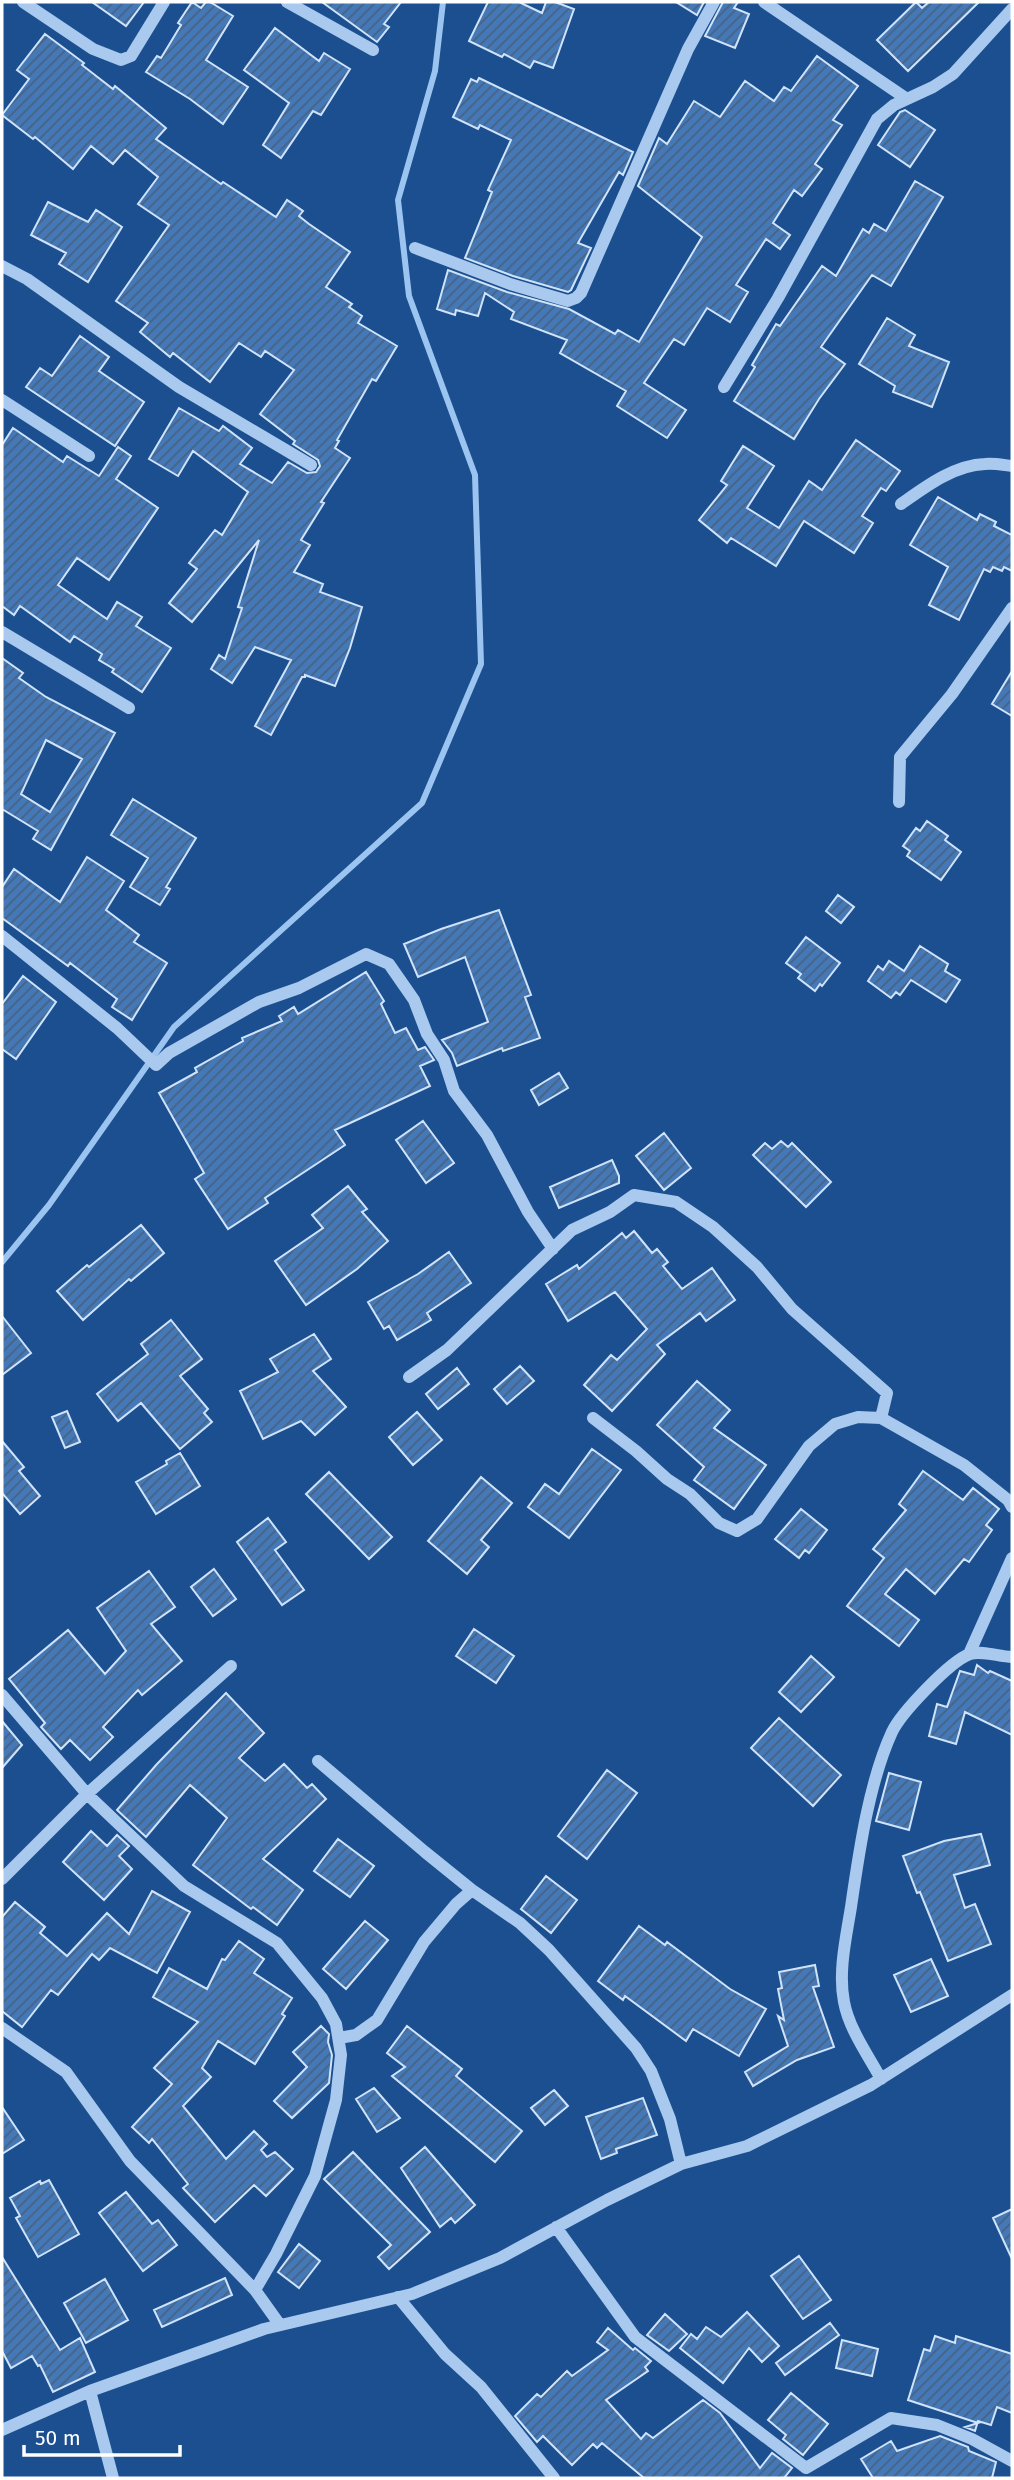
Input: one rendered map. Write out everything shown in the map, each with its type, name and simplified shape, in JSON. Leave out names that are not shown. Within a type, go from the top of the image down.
[{"type":"street","points":[[23,2],[93,49],[121,60],[131,56],[164,2]]},
{"type":"street","points":[[288,2],[373,50]]},
{"type":"street","points":[[415,248],[510,284],[568,302],[576,298],[581,293],[688,49],[714,2]]},
{"type":"street","points":[[764,2],[907,99]]},
{"type":"street","points":[[724,387],[778,298],[877,119],[894,105],[933,87],[953,74],[1012,9]]},
{"type":"street","points":[[2,265],[27,279],[178,387],[311,465]]},
{"type":"street","points":[[2,400],[89,456]]},
{"type":"street","points":[[901,504],[947,474],[985,464],[1012,466]]},
{"type":"street","points":[[898,802],[900,757],[952,694],[1012,608]]},
{"type":"street","points":[[2,632],[129,708]]},
{"type":"street","points":[[2,936],[117,1028],[156,1065],[169,1053],[259,1002],[299,988],[366,954],[389,964],[414,1000],[427,1034],[444,1060],[454,1091],[487,1135],[528,1212],[553,1249]]},
{"type":"street","points":[[409,1377],[446,1350],[572,1230],[610,1212],[634,1195],[676,1202],[713,1227],[757,1267],[792,1309],[887,1394],[881,1418]]},
{"type":"street","points":[[593,1418],[667,1479],[690,1494],[719,1522],[737,1531],[757,1519],[809,1446],[835,1424],[858,1417],[881,1418],[964,1465],[1008,1500],[1012,1507]]},
{"type":"street","points":[[881,2078],[853,2027],[844,2004],[842,1985],[858,1863],[880,1762],[893,1729],[936,1679],[969,1654],[1012,1558]]},
{"type":"street","points":[[969,1654],[1012,1657]]},
{"type":"street","points":[[2,1879],[87,1794],[231,1666]]},
{"type":"street","points":[[2,1695],[87,1794],[184,1886],[277,1942],[322,1998],[337,2024],[341,2055],[336,2100],[315,2176],[255,2290]]},
{"type":"street","points":[[318,1761],[472,1890],[520,1923],[549,1950],[636,2048],[651,2071],[670,2119],[681,2164]]},
{"type":"street","points":[[339,2038],[356,2035],[377,2020],[424,1942],[456,1904],[472,1890]]},
{"type":"street","points":[[2,2430],[90,2391],[264,2329],[412,2294],[500,2258],[681,2164],[747,2146],[881,2078],[1012,1995]]},
{"type":"street","points":[[2,2028],[66,2072],[130,2161],[255,2290],[280,2325]]},
{"type":"street","points":[[556,2227],[635,2337],[802,2473],[891,2418],[937,2425],[972,2439],[1012,2461]]},
{"type":"street","points":[[398,2297],[445,2354],[481,2387],[554,2478]]},
{"type":"street","points":[[90,2391],[113,2478]]},
{"type":"building","points":[[92,2],[144,2],[126,26]]},
{"type":"building","points":[[192,2],[201,8],[206,2],[210,2],[233,16],[206,60],[248,87],[223,124],[190,99],[146,72],[157,56],[161,58]]},
{"type":"building","points":[[322,2],[401,2],[384,24],[389,27],[377,42]]},
{"type":"building","points":[[488,2],[519,2],[542,13],[546,2],[555,2],[574,9],[553,68],[534,61],[530,68],[504,54],[502,57],[469,41]]},
{"type":"building","points":[[676,2],[704,2],[697,15]]},
{"type":"building","points":[[723,2],[738,2],[734,8],[749,14],[735,48],[705,36]]},
{"type":"building","points":[[916,2],[922,8],[929,2],[979,2],[908,71],[877,40]]},
{"type":"building","points":[[275,28],[319,61],[324,53],[350,69],[321,115],[313,111],[281,158],[263,145],[289,103],[244,70]]},
{"type":"building","points":[[45,34],[166,128],[156,139],[221,184],[223,182],[276,217],[287,200],[303,211],[299,216],[350,252],[326,287],[352,304],[349,307],[362,316],[358,323],[397,346],[376,381],[372,379],[337,440],[339,441],[335,448],[350,458],[321,502],[324,503],[301,540],[310,545],[294,572],[323,584],[320,592],[362,607],[350,648],[335,686],[305,675],[302,677],[271,735],[255,726],[291,660],[255,647],[232,683],[211,669],[219,655],[225,659],[242,608],[238,607],[259,540],[192,622],[169,603],[197,569],[189,563],[215,530],[222,535],[248,492],[193,451],[178,476],[149,459],[179,408],[219,431],[223,426],[252,448],[240,464],[272,483],[288,462],[307,473],[316,472],[320,466],[318,460],[293,444],[295,441],[260,414],[294,370],[265,351],[261,357],[239,343],[210,382],[173,353],[170,357],[140,332],[148,323],[116,301],[169,225],[138,204],[158,177],[125,150],[113,164],[91,146],[73,169],[35,137],[33,139],[2,115],[29,79],[17,70]]},
{"type":"building","points":[[817,56],[858,86],[833,120],[842,125],[815,164],[822,169],[802,196],[794,190],[773,223],[790,235],[780,249],[766,239],[736,285],[748,292],[730,322],[707,308],[684,345],[674,339],[644,383],[686,410],[667,438],[617,406],[626,391],[560,353],[567,340],[511,319],[514,312],[485,293],[478,316],[456,310],[455,315],[437,309],[448,270],[507,292],[569,309],[615,334],[618,330],[639,342],[702,237],[638,186],[659,138],[667,144],[694,101],[720,117],[745,81],[774,101],[784,87],[791,91]]},
{"type":"building","points":[[479,78],[633,152],[623,175],[619,172],[578,243],[591,248],[568,292],[465,258],[492,192],[488,190],[511,140],[480,125],[478,129],[453,117],[471,79],[477,82]]},
{"type":"building","points":[[905,110],[935,130],[910,167],[878,145],[900,112]]},
{"type":"building","points":[[915,181],[943,197],[891,286],[872,275],[821,347],[845,364],[794,439],[734,401],[755,367],[752,365],[776,324],[780,326],[822,266],[836,276],[863,229],[869,233],[874,224],[886,231]]},
{"type":"building","points":[[48,202],[88,222],[96,210],[122,227],[88,282],[59,264],[66,253],[31,235]]},
{"type":"building","points":[[887,318],[915,335],[909,346],[949,362],[932,407],[893,392],[895,386],[859,364]]},
{"type":"building","points":[[80,336],[109,357],[99,371],[144,402],[115,446],[26,387],[40,368],[52,376]]},
{"type":"building","points":[[13,428],[63,462],[67,456],[99,476],[118,447],[131,456],[116,479],[158,508],[109,580],[77,558],[58,585],[107,619],[117,602],[142,617],[136,626],[171,648],[142,692],[99,660],[102,654],[74,636],[70,642],[20,606],[14,615],[2,606],[2,445]]},
{"type":"building","points":[[856,440],[900,471],[886,491],[881,488],[862,516],[873,523],[854,553],[804,521],[776,566],[731,538],[727,543],[699,520],[727,485],[721,481],[743,446],[774,466],[747,508],[779,528],[809,481],[822,490]]},
{"type":"building","points":[[938,497],[977,520],[980,514],[996,522],[994,526],[1012,535],[1012,571],[1004,567],[1002,571],[993,567],[990,572],[984,569],[959,620],[929,605],[948,567],[910,545]]},
{"type":"building","points":[[2,658],[23,673],[19,678],[46,697],[115,733],[51,850],[33,839],[38,831],[2,809]],"holes":[[[46,740],[82,759],[50,812],[21,794]]]},
{"type":"building","points":[[1012,671],[1012,716],[992,704]]},
{"type":"building","points":[[133,799],[196,838],[166,887],[170,889],[160,905],[130,887],[148,858],[111,835]]},
{"type":"building","points":[[927,821],[948,836],[945,840],[961,852],[941,880],[907,856],[910,851],[903,846],[916,828],[920,831]]},
{"type":"building","points":[[87,857],[124,881],[106,910],[139,935],[134,942],[167,963],[132,1020],[112,1007],[117,999],[70,963],[68,966],[2,918],[2,887],[14,869],[60,902]]},
{"type":"building","points":[[838,895],[854,907],[841,923],[826,911]]},
{"type":"building","points":[[499,910],[531,995],[525,997],[540,1038],[503,1051],[502,1048],[457,1066],[452,1053],[442,1040],[488,1022],[465,957],[418,977],[404,944]]},
{"type":"building","points":[[806,937],[840,963],[815,991],[798,978],[801,974],[786,963]]},
{"type":"building","points":[[920,946],[948,964],[945,971],[960,980],[946,1002],[911,980],[900,995],[896,992],[891,998],[868,981],[878,966],[883,970],[889,961],[904,971]]},
{"type":"building","points":[[366,972],[384,1001],[381,1004],[395,1033],[406,1028],[418,1050],[425,1047],[434,1060],[420,1066],[430,1086],[335,1130],[345,1145],[265,1198],[268,1203],[228,1229],[195,1179],[204,1173],[159,1093],[197,1072],[195,1068],[243,1041],[242,1038],[282,1021],[279,1016],[294,1007],[298,1014]]},
{"type":"building","points":[[23,976],[56,1002],[16,1059],[2,1049],[2,1004]]},
{"type":"building","points":[[559,1073],[568,1088],[539,1105],[531,1090]]},
{"type":"building","points":[[423,1121],[454,1163],[426,1183],[396,1140]]},
{"type":"building","points":[[664,1133],[691,1168],[664,1190],[636,1156]]},
{"type":"building","points":[[781,1141],[788,1147],[792,1143],[831,1182],[806,1207],[753,1155],[765,1143],[772,1149]]},
{"type":"building","points":[[612,1160],[619,1183],[559,1208],[550,1187]]},
{"type":"building","points":[[348,1186],[367,1209],[362,1212],[388,1241],[357,1269],[306,1305],[275,1261],[323,1228],[312,1215]]},
{"type":"building","points":[[141,1225],[164,1253],[131,1281],[129,1279],[83,1320],[57,1291]]},
{"type":"building","points":[[634,1231],[652,1253],[657,1249],[668,1262],[663,1266],[682,1289],[712,1268],[735,1300],[706,1321],[700,1313],[657,1345],[665,1354],[612,1411],[584,1385],[611,1355],[617,1360],[647,1329],[615,1292],[568,1321],[546,1284],[577,1265],[579,1269],[622,1233],[626,1238]]},
{"type":"building","points":[[449,1252],[471,1283],[427,1313],[431,1320],[397,1340],[389,1326],[384,1329],[368,1302],[418,1274]]},
{"type":"building","points":[[2,1316],[31,1353],[2,1375]]},
{"type":"building","points":[[171,1320],[202,1359],[180,1376],[208,1409],[204,1413],[212,1422],[180,1449],[141,1403],[118,1421],[97,1394],[148,1354],[141,1344]]},
{"type":"building","points":[[314,1334],[331,1359],[313,1371],[346,1407],[315,1435],[301,1421],[263,1439],[240,1391],[278,1372],[270,1359]]},
{"type":"building","points":[[520,1366],[534,1381],[507,1404],[494,1389]]},
{"type":"building","points":[[457,1368],[469,1384],[438,1409],[426,1394]]},
{"type":"building","points":[[697,1381],[730,1410],[714,1428],[766,1465],[734,1509],[694,1480],[704,1467],[657,1425]]},
{"type":"building","points":[[67,1411],[80,1442],[65,1448],[52,1417]]},
{"type":"building","points":[[417,1412],[442,1440],[413,1465],[389,1437]]},
{"type":"building","points":[[2,1441],[24,1467],[19,1471],[40,1496],[20,1514],[2,1493]]},
{"type":"building","points":[[592,1449],[621,1470],[569,1538],[528,1507],[545,1484],[559,1494]]},
{"type":"building","points":[[180,1453],[200,1486],[156,1514],[136,1482]]},
{"type":"building","points":[[923,1471],[963,1500],[973,1488],[999,1509],[986,1525],[992,1530],[969,1562],[964,1559],[935,1594],[906,1569],[885,1594],[919,1620],[899,1646],[847,1606],[884,1558],[873,1549],[906,1510],[899,1504]]},
{"type":"building","points":[[329,1472],[392,1537],[369,1559],[306,1494]]},
{"type":"building","points":[[481,1477],[512,1503],[481,1540],[489,1547],[467,1574],[428,1541]]},
{"type":"building","points":[[801,1509],[827,1530],[809,1553],[805,1550],[799,1558],[775,1539]]},
{"type":"building","points":[[268,1518],[286,1542],[275,1550],[304,1590],[282,1605],[237,1542]]},
{"type":"building","points":[[214,1569],[236,1599],[213,1616],[191,1587]]},
{"type":"building","points":[[149,1571],[175,1607],[151,1624],[182,1661],[142,1695],[138,1690],[103,1727],[113,1737],[90,1760],[70,1740],[61,1749],[41,1727],[45,1723],[9,1679],[68,1630],[105,1674],[126,1651],[97,1608]]},
{"type":"building","points":[[474,1629],[514,1656],[496,1683],[456,1656]]},
{"type":"building","points":[[811,1656],[834,1677],[801,1712],[779,1692]]},
{"type":"building","points":[[977,1665],[988,1673],[990,1671],[1012,1681],[1012,1735],[965,1712],[956,1744],[929,1736],[937,1704],[947,1707],[960,1671],[974,1675]]},
{"type":"building","points":[[226,1693],[264,1733],[239,1758],[265,1781],[284,1764],[307,1788],[312,1784],[326,1799],[263,1859],[303,1890],[277,1925],[193,1865],[227,1818],[190,1785],[146,1837],[117,1810]]},
{"type":"building","points":[[779,1718],[841,1775],[813,1806],[751,1748]]},
{"type":"building","points":[[2,1721],[22,1745],[2,1768]]},
{"type":"building","points":[[607,1770],[637,1793],[587,1859],[558,1836]]},
{"type":"building","points":[[889,1773],[921,1782],[909,1830],[876,1821]]},
{"type":"building","points":[[91,1831],[107,1846],[117,1835],[129,1846],[119,1856],[132,1869],[104,1900],[63,1862]]},
{"type":"building","points":[[981,1834],[990,1865],[954,1875],[965,1908],[975,1904],[991,1944],[948,1961],[903,1856],[944,1841]]},
{"type":"building","points":[[338,1839],[374,1866],[350,1897],[314,1871]]},
{"type":"building","points":[[546,1876],[577,1900],[551,1933],[521,1909]]},
{"type":"building","points":[[152,1891],[190,1912],[157,1973],[110,1948],[99,1960],[92,1954],[58,1995],[51,1990],[22,2027],[2,2011],[2,1917],[15,1902],[45,1927],[40,1933],[67,1956],[107,1913],[129,1934]]},
{"type":"building","points":[[365,1921],[388,1940],[346,1989],[323,1969]]},
{"type":"building","points":[[639,1926],[665,1945],[667,1942],[730,1989],[766,2009],[739,2056],[693,2029],[686,2041],[625,1996],[623,2000],[598,1981]]},
{"type":"building","points":[[239,1941],[264,1959],[254,1973],[292,1998],[282,2014],[285,2016],[255,2064],[218,2041],[202,2068],[211,2077],[183,2106],[226,2159],[254,2131],[267,2144],[261,2150],[267,2157],[275,2152],[293,2169],[266,2196],[254,2185],[215,2222],[183,2188],[188,2184],[152,2139],[149,2143],[132,2127],[172,2084],[154,2068],[198,2022],[153,1997],[169,1968],[207,1989],[222,1959],[225,1960]]},
{"type":"building","points":[[931,1959],[948,1996],[911,2012],[894,1975]]},
{"type":"building","points":[[815,1965],[819,1986],[813,1987],[834,2047],[797,2060],[753,2086],[745,2072],[788,2046],[778,2016],[784,2020],[778,1989],[782,1988],[779,1972]]},
{"type":"building","points":[[321,2026],[329,2034],[328,2042],[332,2055],[329,2083],[292,2118],[274,2101],[307,2067],[293,2052]]},
{"type":"building","points":[[407,2026],[462,2069],[456,2076],[522,2131],[495,2162],[392,2076],[405,2067],[387,2053]]},
{"type":"building","points":[[374,2088],[400,2118],[377,2132],[356,2099]]},
{"type":"building","points":[[554,2090],[568,2106],[545,2125],[531,2108]]},
{"type":"building","points":[[643,2098],[657,2135],[616,2149],[617,2153],[601,2159],[586,2117]]},
{"type":"building","points":[[2,2107],[24,2140],[2,2154]]},
{"type":"building","points":[[425,2147],[475,2205],[455,2223],[451,2218],[440,2227],[401,2168]]},
{"type":"building","points":[[353,2152],[430,2232],[389,2269],[378,2257],[391,2245],[324,2179]]},
{"type":"building","points":[[49,2180],[79,2234],[38,2257],[16,2218],[20,2216],[10,2198],[40,2181],[41,2184]]},
{"type":"building","points":[[126,2192],[152,2224],[158,2220],[177,2245],[143,2271],[99,2213]]},
{"type":"building","points":[[1012,2209],[1012,2259],[993,2218]]},
{"type":"building","points":[[299,2244],[320,2261],[299,2288],[278,2272]]},
{"type":"building","points":[[799,2256],[831,2300],[803,2319],[771,2276]]},
{"type":"building","points":[[2,2257],[60,2350],[80,2338],[95,2372],[53,2392],[40,2365],[38,2366],[32,2356],[11,2368],[2,2351]]},
{"type":"building","points":[[225,2278],[232,2295],[162,2327],[154,2310]]},
{"type":"building","points":[[105,2279],[128,2320],[86,2343],[64,2303]]},
{"type":"building","points":[[747,2312],[779,2346],[762,2362],[749,2348],[723,2383],[680,2348],[691,2334],[697,2339],[706,2327],[721,2337]]},
{"type":"building","points":[[665,2314],[687,2334],[669,2351],[647,2335]]},
{"type":"building","points":[[830,2323],[839,2335],[785,2375],[776,2363]]},
{"type":"building","points":[[608,2328],[633,2350],[635,2348],[651,2361],[645,2367],[648,2371],[606,2400],[641,2439],[646,2433],[653,2438],[703,2400],[720,2413],[760,2468],[772,2453],[792,2468],[784,2478],[644,2478],[602,2443],[597,2448],[593,2444],[572,2465],[543,2436],[537,2442],[515,2416],[537,2394],[541,2397],[567,2371],[572,2376],[608,2350],[597,2342]]},
{"type":"building","points":[[935,2336],[955,2343],[956,2336],[1012,2354],[1012,2413],[997,2407],[991,2425],[978,2421],[977,2423],[908,2400],[924,2349],[930,2351]]},
{"type":"building","points":[[842,2340],[878,2349],[872,2376],[836,2368]]},
{"type":"building","points":[[791,2393],[828,2424],[803,2455],[783,2439],[786,2435],[768,2420]]},
{"type":"building","points":[[977,2423],[975,2431],[965,2427]]},
{"type":"building","points":[[940,2436],[996,2462],[992,2478],[873,2478],[861,2459],[891,2441],[897,2451]]},
{"type":"waterway","points":[[2,1262],[49,1205],[174,1027],[422,803],[481,664],[475,475],[409,296],[398,200],[435,71],[443,2]]}]
